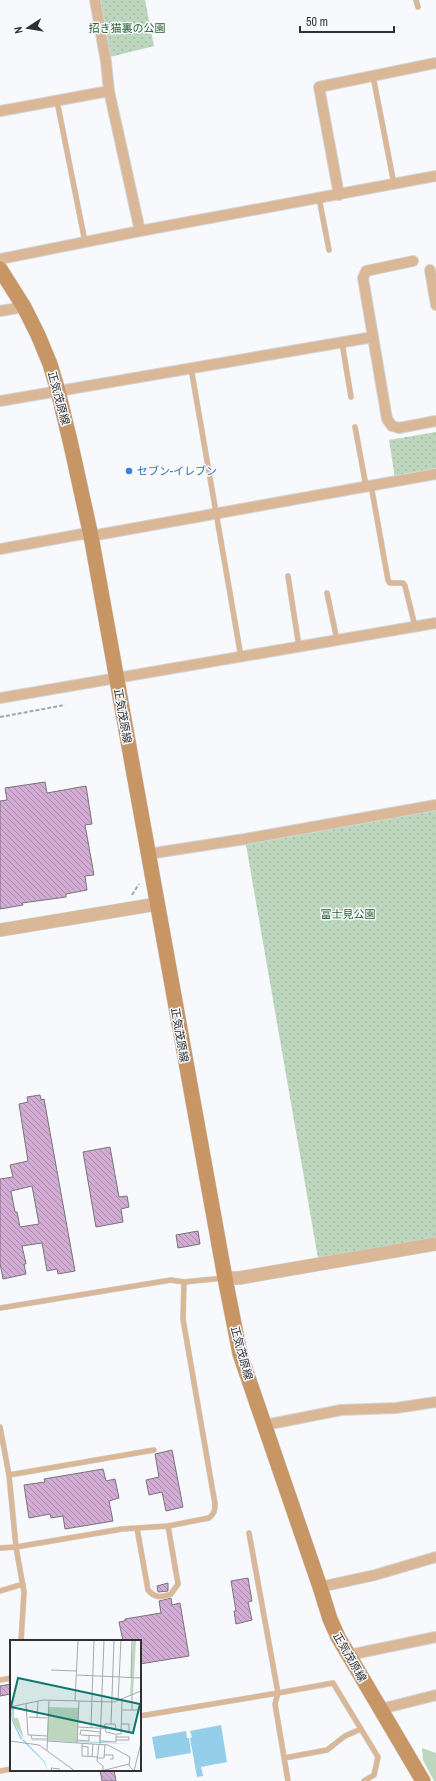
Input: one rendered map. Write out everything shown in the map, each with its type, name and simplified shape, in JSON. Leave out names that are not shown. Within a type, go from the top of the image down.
[{"type":"main road","name":"正気茂原線","points":[[0,269],[24,307],[38,335],[58,391],[91,536],[224,1278],[240,1354],[330,1619],[338,1637],[422,1780]]},
{"type":"street","points":[[95,0],[109,87],[140,231]]},
{"type":"street","points":[[339,195],[319,86],[436,63]]},
{"type":"street","points":[[0,111],[57,101],[109,87]]},
{"type":"street","points":[[0,259],[140,231],[436,176]]},
{"type":"street","points":[[413,261],[366,271],[363,278],[387,419],[392,426],[398,428],[436,421]]},
{"type":"street","points":[[430,270],[436,305]]},
{"type":"street","points":[[0,311],[24,307]]},
{"type":"street","points":[[0,401],[373,337]]},
{"type":"street","points":[[0,549],[82,534],[91,536],[436,474]]},
{"type":"street","points":[[0,698],[300,647],[436,622]]},
{"type":"street","points":[[148,854],[436,805]]},
{"type":"street","points":[[0,930],[157,904]]},
{"type":"street","points":[[224,1278],[239,1278],[436,1244]]},
{"type":"street","points":[[265,1425],[341,1410],[396,1408],[436,1402]]},
{"type":"street","points":[[320,1587],[375,1575],[436,1558]]},
{"type":"street","points":[[349,1655],[436,1637]]},
{"type":"street","points":[[381,1709],[436,1695]]},
{"type":"lane","points":[[416,0],[418,7]]},
{"type":"lane","points":[[372,76],[394,184]]},
{"type":"lane","points":[[57,101],[86,242]]},
{"type":"lane","points":[[319,198],[328,250]]},
{"type":"lane","points":[[342,343],[351,397]]},
{"type":"lane","points":[[191,368],[241,657]]},
{"type":"lane","points":[[355,427],[388,580],[390,583],[403,584],[405,586],[415,626]]},
{"type":"lane","points":[[288,576],[300,647]]},
{"type":"lane","points":[[327,593],[337,640]]},
{"type":"lane","points":[[0,1308],[171,1280],[184,1282],[224,1278]]},
{"type":"lane","points":[[0,1548],[16,1547],[137,1528],[168,1526],[209,1518],[215,1510],[183,1320],[184,1282]]},
{"type":"lane","points":[[0,1426],[8,1475],[16,1547],[24,1592],[20,1640]]},
{"type":"lane","points":[[8,1475],[154,1450]]},
{"type":"lane","points":[[137,1528],[148,1590],[152,1595],[157,1597],[171,1594],[178,1584],[168,1526]]},
{"type":"lane","points":[[250,1534],[278,1693],[275,1704],[288,1781]]},
{"type":"lane","points":[[0,1591],[23,1584]]},
{"type":"lane","points":[[0,1680],[10,1678]]},
{"type":"lane","points":[[141,1716],[333,1683],[378,1758],[374,1775],[364,1781]]},
{"type":"lane","points":[[284,1758],[327,1750],[345,1736],[361,1728]]},
{"type":"lane","points":[[0,1771],[10,1769]]},
{"type":"path","points":[[0,717],[65,705]]},
{"type":"green space","name":"招き猫裏の公園","points":[[99,0],[145,0],[154,46],[110,57]]},
{"type":"green space","points":[[436,432],[436,470],[395,478],[389,440]]},
{"type":"green space","name":"富士見公園","points":[[436,807],[436,1244],[319,1264],[245,839]]},
{"type":"green space","points":[[422,1748],[436,1753],[436,1781],[434,1781],[423,1760]]},
{"type":"water","points":[[221,1725],[227,1762],[201,1767],[203,1776],[197,1777],[190,1731]]},
{"type":"water","points":[[186,1731],[187,1738],[189,1738],[191,1753],[156,1759],[152,1737]]},
{"type":"building","points":[[45,782],[47,793],[86,786],[92,824],[85,825],[94,875],[85,876],[87,890],[66,894],[66,897],[22,903],[23,905],[0,909],[0,801],[7,800],[5,788]]},
{"type":"building","points":[[40,1095],[41,1100],[44,1099],[75,1271],[58,1274],[57,1269],[47,1271],[42,1243],[22,1246],[26,1264],[24,1264],[26,1274],[3,1279],[0,1263],[0,1179],[13,1177],[10,1165],[28,1161],[19,1104],[28,1102],[27,1097]],"holes":[[[32,1186],[39,1224],[20,1227],[17,1212],[15,1212],[11,1191]]]},
{"type":"building","points":[[110,1147],[119,1197],[127,1196],[129,1207],[121,1209],[123,1222],[96,1227],[83,1152]]},
{"type":"building","points":[[198,1231],[200,1244],[178,1248],[176,1235]]},
{"type":"building","points":[[172,1450],[183,1507],[166,1511],[162,1492],[149,1495],[146,1480],[159,1477],[155,1454]]},
{"type":"building","points":[[103,1469],[106,1481],[115,1479],[119,1498],[109,1501],[113,1521],[65,1529],[63,1516],[51,1518],[50,1514],[29,1518],[24,1485],[45,1482],[44,1479]]},
{"type":"building","points":[[248,1578],[252,1601],[248,1602],[252,1620],[236,1624],[234,1611],[236,1611],[231,1581]]},
{"type":"building","points":[[168,1583],[168,1591],[158,1592],[157,1586]]},
{"type":"building","points":[[171,1598],[172,1605],[180,1603],[189,1656],[141,1664],[141,1640],[123,1640],[119,1622],[125,1621],[125,1619],[161,1613],[159,1601]]},
{"type":"building","points":[[10,1684],[10,1694],[0,1696],[0,1686]]},
{"type":"building","points":[[100,1771],[114,1771],[116,1781],[102,1781]]},
{"type":"place","name":"セブン-イレブン","points":[[129,471]]}]
